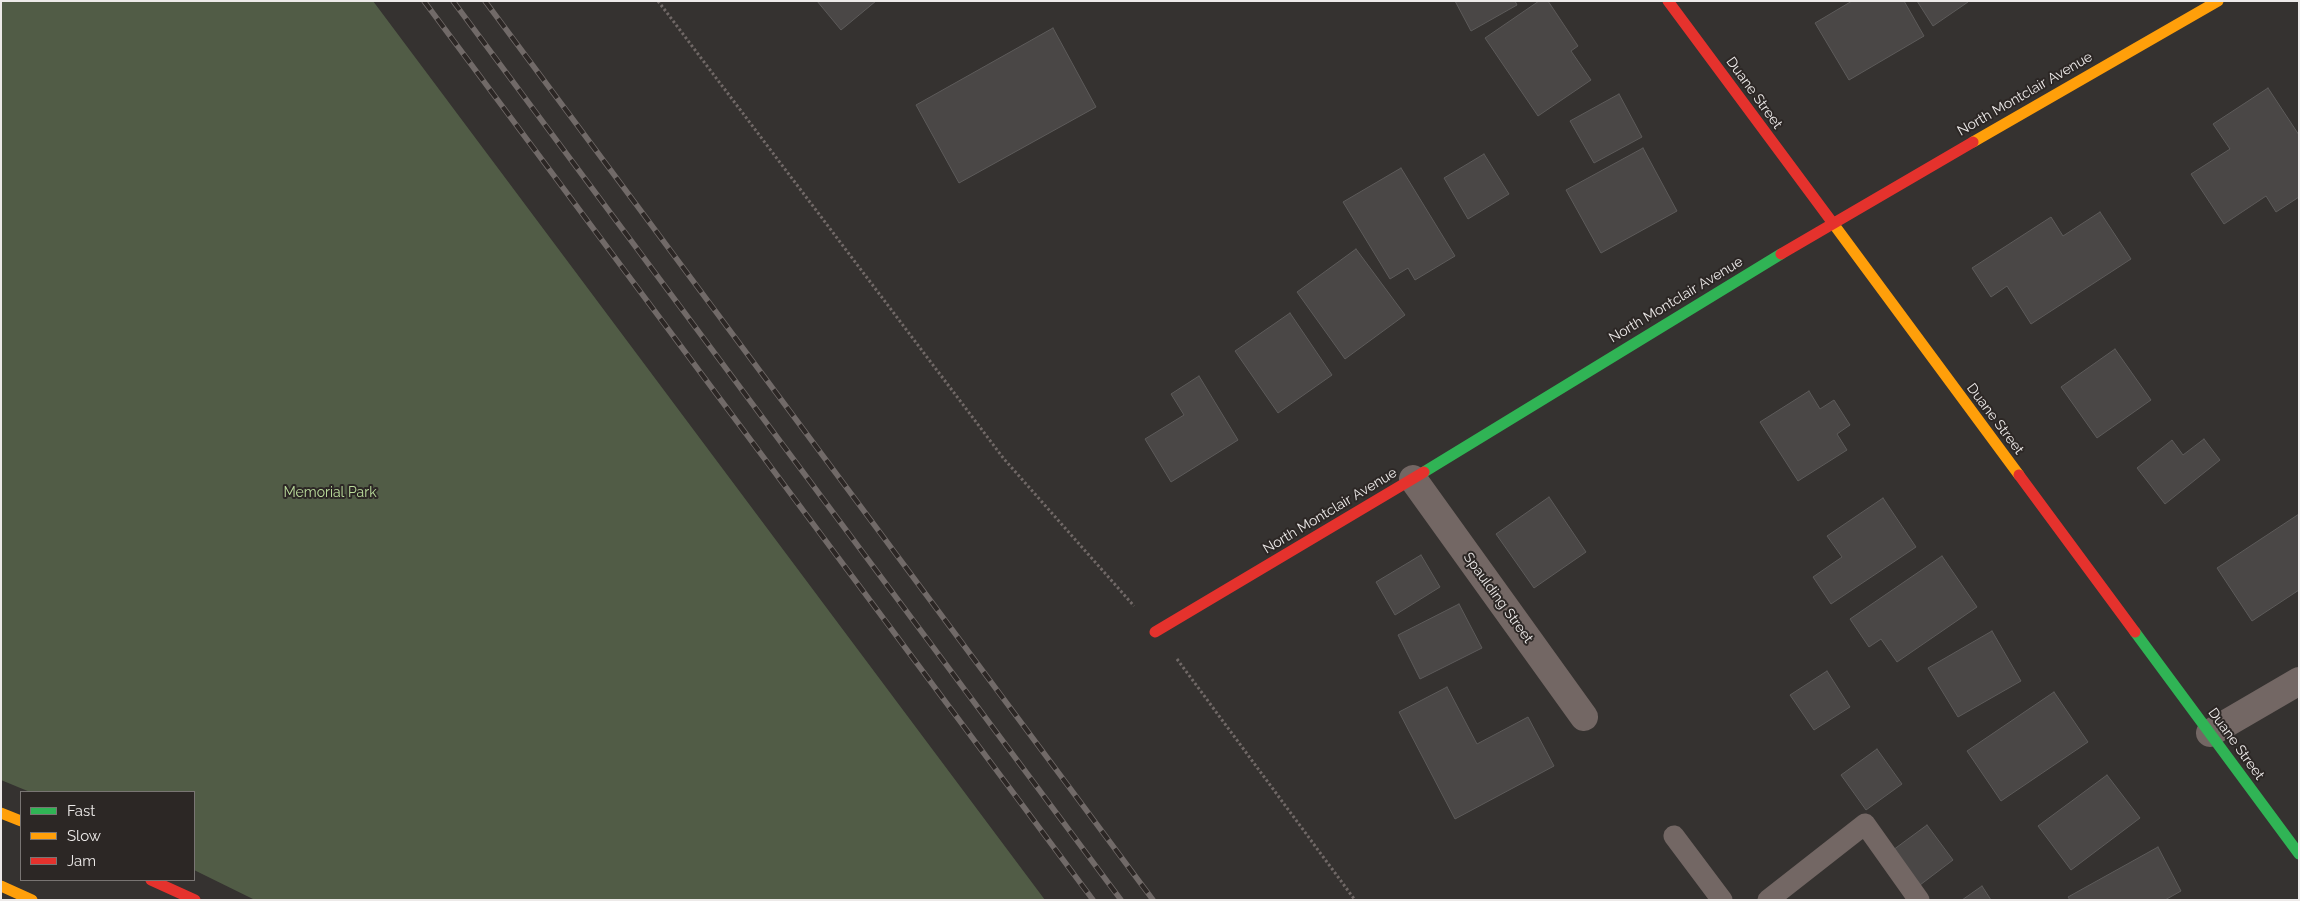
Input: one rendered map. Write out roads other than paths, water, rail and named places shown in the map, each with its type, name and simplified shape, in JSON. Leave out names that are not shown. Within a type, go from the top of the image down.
[{"type":"street","name":"Duane Street","points":[[1668,1],[2299,854]]},
{"type":"street","name":"North Montclair Avenue","points":[[1155,632],[1413,480],[1832,223],[2218,1]]},
{"type":"street","name":"Spaulding Street","points":[[1413,480],[1584,717]]},
{"type":"street","points":[[2210,733],[2299,681]]},
{"type":"street","points":[[1,813],[20,821]]},
{"type":"street","points":[[153,881],[195,900]]},
{"type":"street","points":[[1,886],[32,900]]},
{"type":"lane","points":[[1768,900],[1865,824],[1912,897]]},
{"type":"lane","points":[[1674,836],[1722,900]]},
{"type":"railway","points":[[424,1],[1093,900]]},
{"type":"railway","points":[[453,1],[1121,900]]},
{"type":"railway","points":[[485,1],[1153,900]]},
{"type":"park label","name":"Memorial Park","points":[[330,493]]}]
